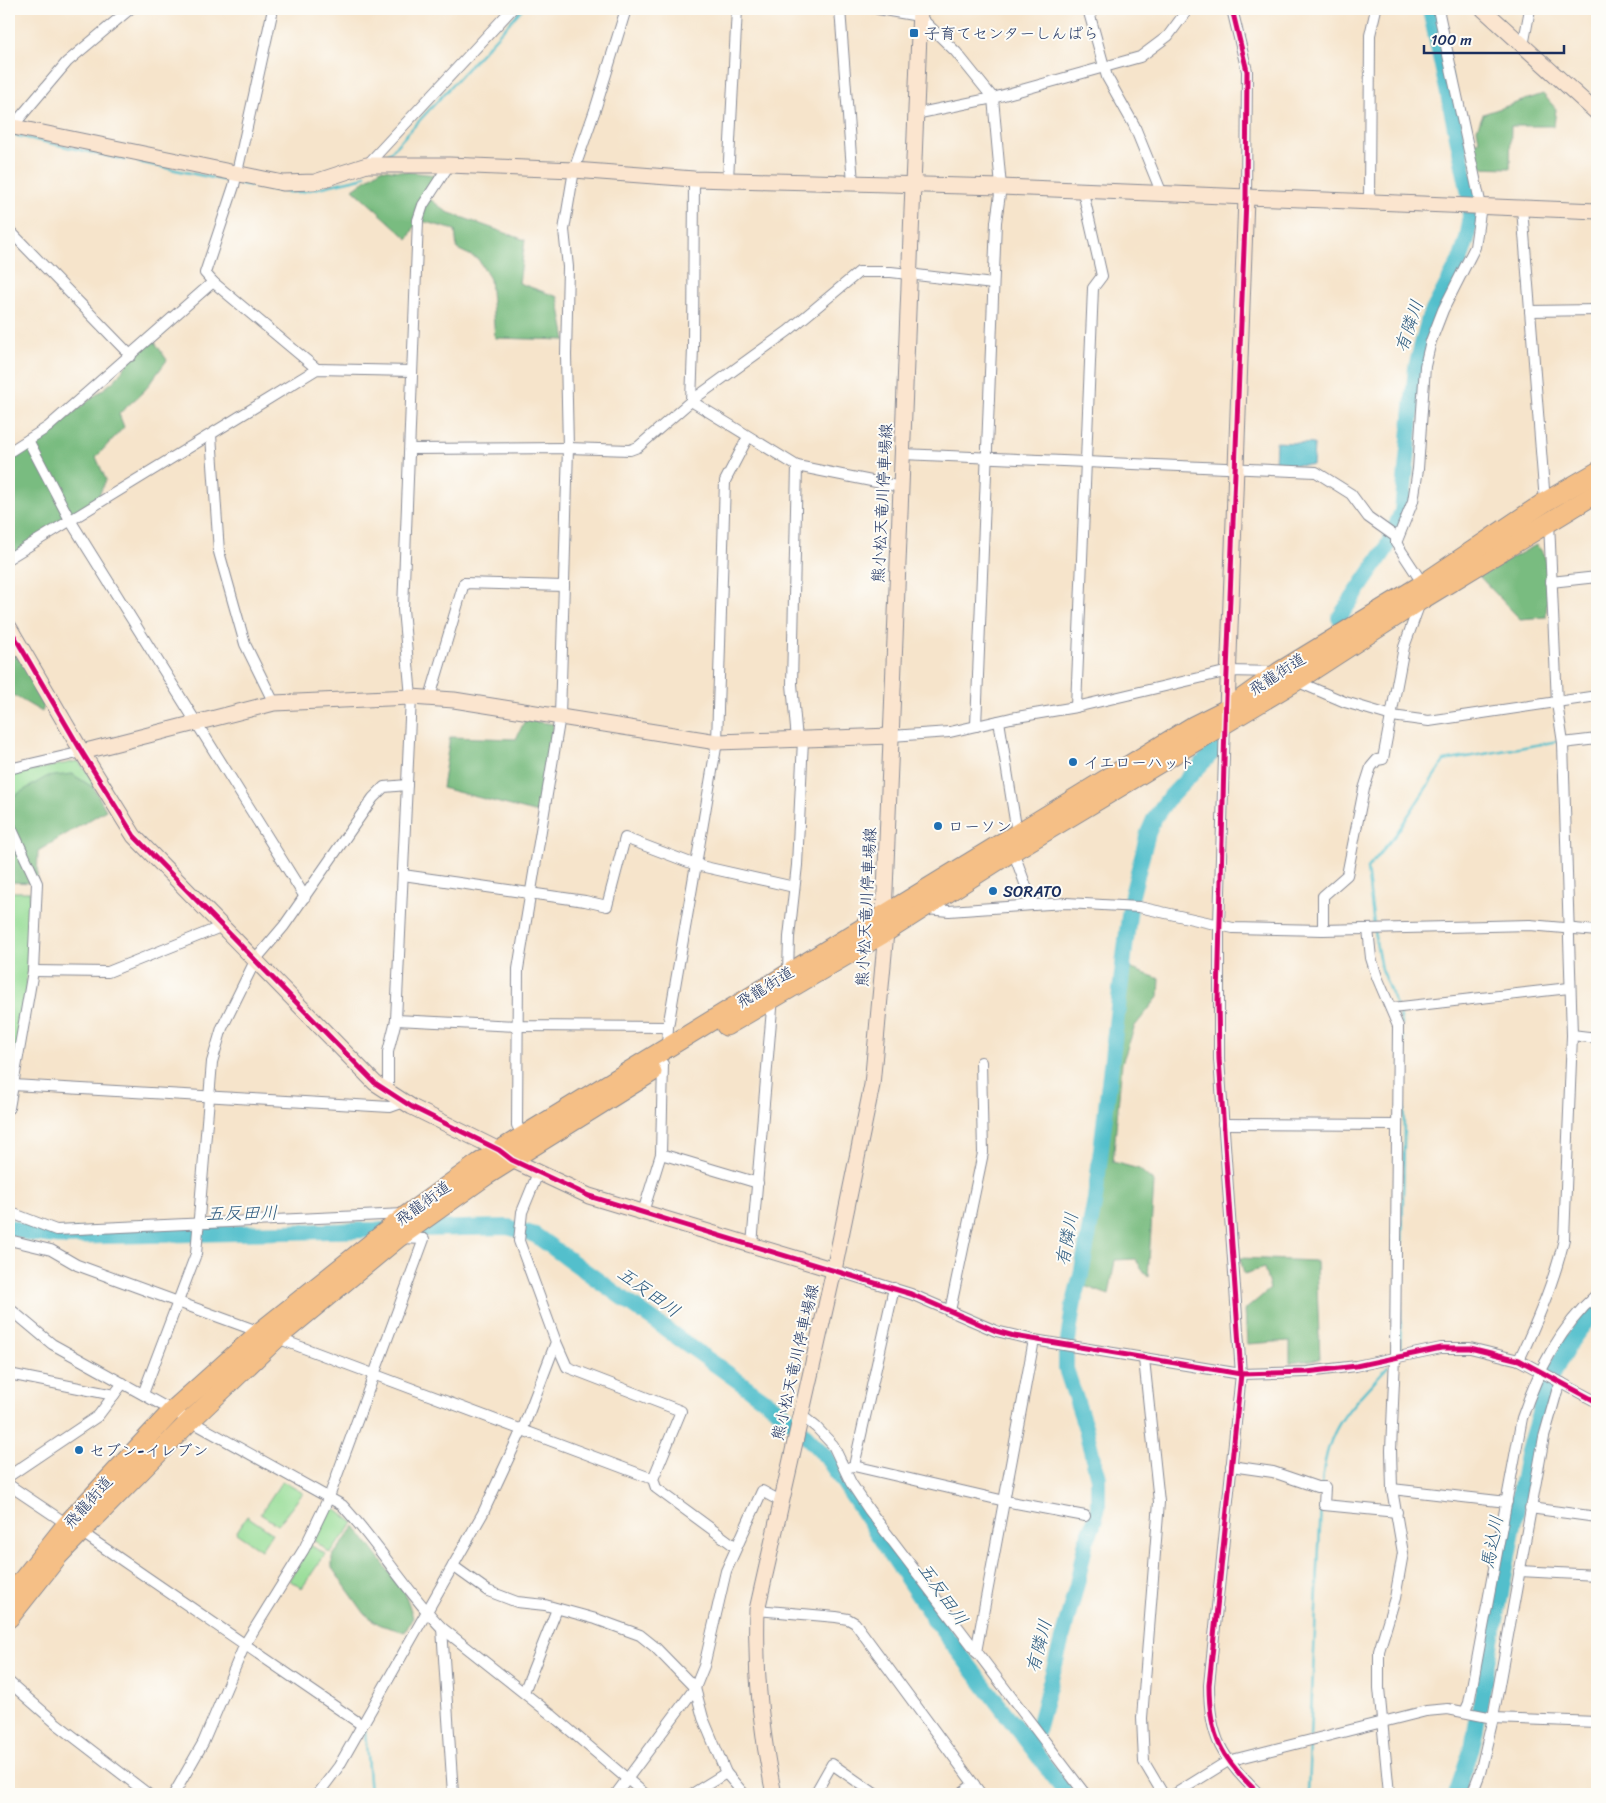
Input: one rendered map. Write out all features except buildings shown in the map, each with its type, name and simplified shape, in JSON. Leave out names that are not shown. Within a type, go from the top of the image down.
[{"type":"highway","name":"飛龍街道","points":[[9,1597],[74,1528],[173,1410],[268,1335],[429,1216],[506,1155],[522,1136],[773,997],[1193,726],[1226,715],[1296,681],[1545,502],[1597,472]]},
{"type":"highway","name":"飛龍街道","points":[[1226,715],[1279,672],[1549,522],[1597,493]]},
{"type":"highway","name":"飛龍街道","points":[[9,1618],[58,1556],[74,1528],[191,1420],[268,1335],[376,1239],[406,1216],[665,1056],[788,972],[885,924],[925,908],[1015,842]]},
{"type":"street","points":[[130,9],[67,62],[10,126],[235,179],[283,183],[315,182],[367,165],[449,165],[574,170],[694,179],[1001,187],[1082,192],[1597,211]]},
{"type":"street","points":[[273,9],[235,179],[205,273],[213,282],[317,369]]},
{"type":"street","points":[[367,165],[512,9]]},
{"type":"street","points":[[522,1136],[517,1125],[518,969],[560,716],[568,448],[566,355],[568,267],[564,230],[574,170],[596,110],[626,9]]},
{"type":"street","points":[[728,179],[737,9]]},
{"type":"street","points":[[840,9],[853,183]]},
{"type":"street","points":[[878,9],[920,13],[956,52],[993,98],[1001,187],[996,222],[993,284],[976,726]]},
{"type":"street","points":[[1088,9],[1107,77],[1134,125],[1162,194]]},
{"type":"street","points":[[915,114],[993,98],[1140,57],[1168,36],[1188,9]]},
{"type":"street","points":[[1232,9],[1247,71],[1246,198],[1219,925],[1218,1049],[1241,1374],[1209,1685],[1209,1705],[1213,1727],[1228,1761],[1259,1794]]},
{"type":"street","points":[[1369,202],[1370,35],[1376,9]]},
{"type":"street","points":[[1396,540],[1413,501],[1418,469],[1425,366],[1430,341],[1442,310],[1475,247],[1473,206],[1438,9]]},
{"type":"street","points":[[1483,9],[1597,113]]},
{"type":"street","points":[[1523,46],[1530,9]]},
{"type":"street","name":"熊小松天竜川停車場線","points":[[774,1794],[762,1719],[756,1648],[757,1610],[834,1270],[872,1085],[885,924],[895,599],[920,13]]},
{"type":"street","points":[[388,1091],[388,1052],[396,1020],[411,697],[403,609],[418,220],[423,205],[449,165]]},
{"type":"street","points":[[691,401],[694,348],[694,179]]},
{"type":"street","points":[[1076,707],[1093,288],[1102,276],[1082,192]]},
{"type":"street","points":[[1522,208],[1545,502]]},
{"type":"street","points":[[9,230],[131,356]]},
{"type":"street","points":[[410,449],[568,448],[630,450],[638,447],[691,401],[788,331],[859,272],[909,273],[993,284]]},
{"type":"street","points":[[9,452],[48,426],[96,383],[131,356],[213,282]]},
{"type":"street","points":[[1530,311],[1597,310]]},
{"type":"street","points":[[9,558],[317,369],[412,371]]},
{"type":"street","points":[[691,401],[797,466],[901,488]]},
{"type":"street","points":[[211,435],[219,552],[246,644],[274,703]]},
{"type":"street","points":[[644,1212],[661,1154],[668,1027],[717,742],[726,481],[748,436]]},
{"type":"street","points":[[28,440],[35,449],[70,520],[198,722],[305,897]]},
{"type":"street","points":[[902,454],[1316,472],[1351,494],[1368,517],[1396,540],[1422,592],[1404,647],[1394,690],[1392,716],[1383,759],[1377,760],[1371,767],[1364,789],[1347,875],[1323,896],[1324,930]]},
{"type":"street","points":[[788,972],[794,887],[800,740],[792,684],[797,466]]},
{"type":"street","points":[[1519,1360],[1561,1254],[1564,1239],[1572,1035],[1567,928],[1563,743],[1557,703],[1549,522]]},
{"type":"street","points":[[1551,582],[1597,577]]},
{"type":"street","points":[[430,697],[464,583],[564,586]]},
{"type":"street","points":[[9,627],[82,752],[134,836],[157,862],[256,959],[314,1022],[375,1083],[404,1102],[538,1173],[590,1196],[894,1288],[996,1331],[1034,1340],[1241,1374],[1356,1366],[1441,1348],[1470,1348],[1519,1360],[1597,1402]]},
{"type":"street","points":[[9,769],[274,703],[430,697],[717,742],[800,740],[926,736],[1076,707],[1229,671],[1279,672]]},
{"type":"street","points":[[1296,681],[1345,702],[1392,716],[1429,721],[1597,696]]},
{"type":"street","points":[[999,721],[1015,842],[1033,905]]},
{"type":"street","points":[[1563,743],[1597,739]]},
{"type":"street","points":[[143,1394],[196,1254],[197,1225],[211,1097],[212,1062],[222,1028],[256,959],[305,897],[373,798],[384,787],[407,785]]},
{"type":"street","points":[[9,823],[37,883],[33,971],[9,1108]]},
{"type":"street","points":[[403,875],[606,906],[625,838],[696,865],[794,887]]},
{"type":"street","points":[[925,908],[949,911],[1066,902],[1139,908],[1233,928],[1324,930],[1530,925],[1597,931]]},
{"type":"street","points":[[33,971],[108,972],[223,926]]},
{"type":"street","points":[[1368,929],[1371,958],[1377,978],[1392,1008],[1398,1026],[1395,1357],[1391,1450],[1392,1489],[1403,1553],[1397,1591],[1379,1651],[1388,1794]]},
{"type":"street","points":[[1392,1008],[1569,988]]},
{"type":"street","points":[[752,1245],[773,997]]},
{"type":"street","points":[[396,1020],[518,1026],[668,1027]]},
{"type":"street","points":[[1572,1035],[1597,1038]]},
{"type":"street","points":[[950,1311],[983,1153],[981,1062]]},
{"type":"street","points":[[13,1085],[390,1107],[404,1102]]},
{"type":"street","points":[[1223,1124],[1397,1125]]},
{"type":"street","points":[[661,1154],[758,1183]]},
{"type":"street","points":[[538,1173],[521,1219],[519,1235],[524,1259],[567,1368],[681,1411],[653,1479],[656,1488],[736,1547]]},
{"type":"street","points":[[9,1212],[56,1230],[406,1216]]},
{"type":"street","points":[[174,1794],[203,1743],[246,1644],[304,1548],[330,1497],[424,1239],[397,1238]]},
{"type":"street","points":[[9,1240],[51,1250],[77,1265],[653,1479]]},
{"type":"street","points":[[894,1288],[850,1467],[851,1483],[869,1510],[976,1652],[1086,1794]]},
{"type":"street","points":[[1466,1712],[1522,1418],[1542,1371],[1564,1331],[1597,1294]]},
{"type":"street","points":[[9,1308],[52,1344],[342,1505],[357,1521],[426,1612],[442,1628],[524,1692],[645,1794]]},
{"type":"street","points":[[976,1652],[1034,1340]]},
{"type":"street","points":[[318,1794],[339,1766],[483,1513],[522,1431],[556,1342]]},
{"type":"street","points":[[1144,1359],[1160,1502],[1142,1718],[1142,1745],[1144,1762],[1163,1794]]},
{"type":"street","points":[[9,1374],[114,1395]]},
{"type":"street","points":[[9,1476],[98,1416],[123,1383]]},
{"type":"street","points":[[1472,1794],[1480,1772],[1493,1718],[1544,1437],[1557,1391],[1562,1383]]},
{"type":"street","points":[[800,1418],[816,1427],[833,1444],[850,1467],[1085,1516]]},
{"type":"street","points":[[1231,1466],[1273,1472],[1321,1487],[1324,1505],[1397,1512]]},
{"type":"street","points":[[9,1485],[246,1644],[362,1725]]},
{"type":"street","points":[[1392,1489],[1507,1502]]},
{"type":"street","points":[[616,1794],[626,1778],[695,1688],[704,1666],[719,1594],[736,1547],[762,1491],[782,1502]]},
{"type":"street","points":[[1530,1508],[1597,1516]]},
{"type":"street","points":[[452,1566],[488,1591],[516,1602],[545,1605],[596,1619],[640,1635],[656,1647],[695,1688],[703,1718],[726,1773],[744,1794]]},
{"type":"street","points":[[1519,1571],[1597,1575]]},
{"type":"street","points":[[524,1692],[557,1609]]},
{"type":"street","points":[[757,1610],[836,1617],[848,1619],[855,1624],[982,1794]]},
{"type":"street","points":[[442,1628],[453,1794]]},
{"type":"street","points":[[9,1682],[57,1724],[148,1794]]},
{"type":"street","points":[[1175,1794],[1228,1761],[1426,1711],[1448,1709],[1493,1718],[1597,1722]]},
{"type":"street","points":[[815,1794],[832,1764],[875,1794]]},
{"type":"street","points":[[692,1794],[726,1773]]},
{"type":"street","points":[[960,1794],[974,1784]]},
{"type":"green space","points":[[1543,94],[1556,109],[1554,126],[1511,126],[1510,168],[1476,167],[1472,144],[1479,140],[1477,129],[1483,114]]},
{"type":"green space","points":[[381,169],[437,175],[422,193],[447,212],[525,240],[519,283],[558,297],[566,340],[495,338],[490,279],[478,259],[457,249],[455,230],[418,220],[408,239],[353,189]]},
{"type":"green space","points":[[154,341],[167,360],[145,390],[119,414],[124,427],[96,457],[106,480],[94,506],[9,558],[9,463],[115,380],[139,348]]},
{"type":"green space","points":[[1536,545],[1546,560],[1548,569],[1546,617],[1520,619],[1479,576]]},
{"type":"green space","points":[[9,627],[46,699],[42,712],[13,695],[9,700]]},
{"type":"green space","points":[[525,720],[554,724],[538,813],[442,788],[450,737],[516,739]]},
{"type":"green space","points":[[78,761],[92,778],[94,788],[72,774],[9,799],[9,775]]},
{"type":"green space","points":[[72,774],[94,788],[106,810],[38,851],[37,883],[9,882],[9,799],[46,777]]},
{"type":"green space","points":[[9,892],[30,892],[25,1022],[9,1081]]},
{"type":"green space","points":[[1129,968],[1160,979],[1159,996],[1135,1026],[1122,1063],[1113,1162],[1139,1169],[1154,1182],[1148,1277],[1135,1259],[1115,1260],[1109,1295],[1084,1286],[1112,1103]]},
{"type":"green space","points":[[1240,1258],[1316,1261],[1320,1359],[1290,1363],[1290,1341],[1247,1344],[1245,1310],[1270,1289],[1264,1268],[1244,1274]]},
{"type":"green space","points":[[282,1481],[303,1493],[278,1525],[260,1514]]},
{"type":"green space","points":[[330,1505],[354,1523],[330,1553],[311,1538]]},
{"type":"green space","points":[[247,1516],[272,1533],[261,1550],[236,1533]]},
{"type":"green space","points":[[355,1526],[405,1593],[413,1617],[405,1632],[380,1625],[365,1614],[332,1568],[332,1557]]},
{"type":"green space","points":[[310,1545],[325,1554],[302,1588],[289,1580]]},
{"type":"water","points":[[1276,442],[1314,444],[1313,465],[1275,464]]},
{"type":"waterway","points":[[385,158],[522,9]]},
{"type":"waterway","name":"有隣川","points":[[1339,618],[1386,549],[1402,511],[1416,367],[1429,318],[1461,258],[1470,221],[1469,194],[1430,9]]},
{"type":"waterway","points":[[9,134],[125,160]]},
{"type":"waterway","points":[[138,162],[232,182]]},
{"type":"waterway","points":[[237,183],[287,192],[301,192],[361,178],[365,175]]},
{"type":"waterway","points":[[1374,926],[1367,869],[1396,834],[1444,761],[1559,741]]},
{"type":"waterway","name":"有隣川","points":[[1033,1745],[1077,1584],[1086,1541],[1093,1526],[1098,1507],[1098,1478],[1085,1426],[1066,1369],[1066,1354],[1073,1307],[1095,1199],[1131,899],[1148,833],[1155,817],[1167,800],[1215,750]]},
{"type":"waterway","points":[[1374,931],[1381,969],[1396,1005]]},
{"type":"waterway","points":[[1399,1010],[1402,1024]]},
{"type":"waterway","points":[[1400,1349],[1404,1143],[1403,1037]]},
{"type":"waterway","name":"五反田川","points":[[9,1227],[29,1233],[63,1237],[508,1227],[535,1235],[787,1416],[827,1458],[938,1625],[1067,1794]]},
{"type":"waterway","name":"馬込川","points":[[1456,1794],[1472,1748],[1532,1435],[1544,1397],[1561,1360],[1571,1342],[1597,1311]]},
{"type":"waterway","points":[[1322,1485],[1324,1464],[1335,1432],[1352,1406],[1388,1366]]},
{"type":"waterway","points":[[1310,1737],[1321,1505]]},
{"type":"waterway","points":[[365,1730],[370,1794]]},
{"type":"waterway","points":[[1308,1794],[1310,1742]]},
{"type":"cycle path","points":[[1232,9],[1247,71],[1246,198],[1225,722],[1218,1000],[1219,1059],[1241,1374],[1209,1685],[1212,1719],[1220,1746],[1236,1770],[1259,1794]]},
{"type":"cycle path","points":[[9,627],[82,752],[134,836],[375,1083],[412,1107],[499,1150],[512,1160],[589,1196],[911,1294],[996,1331],[1014,1336],[1241,1374],[1307,1372],[1356,1366],[1441,1348],[1470,1348],[1519,1360],[1597,1402]]},
{"type":"place","name":"子育てセンターしんぱら","points":[[914,33]]},
{"type":"place","name":"イエローハット","points":[[1073,762]]},
{"type":"place","name":"ローソン","points":[[938,826]]},
{"type":"place","name":"SORATO","points":[[993,891]]},
{"type":"place","name":"セブン-イレブン","points":[[79,1450]]}]
